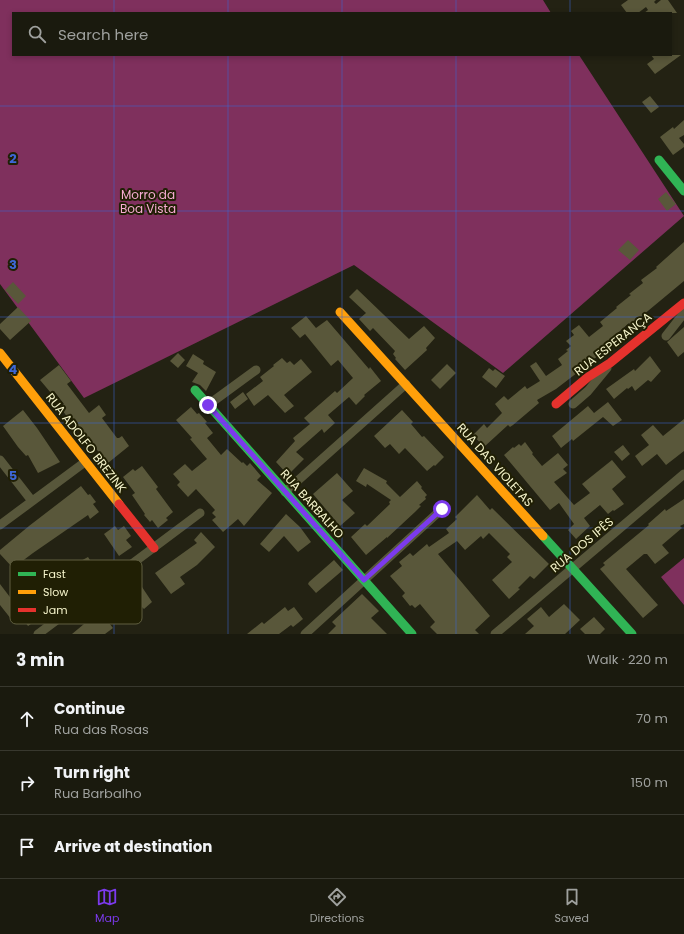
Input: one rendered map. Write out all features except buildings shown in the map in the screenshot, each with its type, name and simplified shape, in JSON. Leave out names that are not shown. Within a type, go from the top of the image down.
[{"type":"street","points":[[659,160],[684,191]]},
{"type":"street","name":"RUA ESPERANÇA","points":[[556,404],[588,377],[610,364],[684,303]]},
{"type":"street","name":"RUA DAS VIOLETAS","points":[[340,312],[632,634]]},
{"type":"street","points":[[666,336],[684,313]]},
{"type":"street","name":"RUA ADOLFO BREZINK","points":[[0,354],[154,548]]},
{"type":"street","points":[[573,404],[588,391],[610,364]]},
{"type":"street","points":[[208,405],[256,370]]},
{"type":"street","points":[[285,492],[406,384]]},
{"type":"street","name":"RUA BARBALHO","points":[[195,390],[412,634]]},
{"type":"street","points":[[0,460],[32,501]]},
{"type":"street","points":[[0,525],[85,462]]},
{"type":"street","name":"RUA DOS IPÊS","points":[[495,634],[684,474]]},
{"type":"street","points":[[305,634],[442,509]]},
{"type":"street","points":[[138,560],[200,513]]},
{"type":"street","points":[[38,634],[51,624]]},
{"type":"green space","name":"Morro da Boa Vista","points":[[0,0],[543,0],[550,12],[12,12],[12,56],[580,56],[684,216],[503,373],[354,265],[84,398],[0,284]]},
{"type":"green space","points":[[684,558],[684,605],[661,577]]},
{"type":"traffic: fast","points":[[659,160],[684,191]]},
{"type":"traffic: fast","points":[[195,390],[412,634]]},
{"type":"traffic: fast","points":[[543,536],[632,634]]},
{"type":"traffic: slow","points":[[340,312],[543,536]]},
{"type":"traffic: slow","points":[[0,353],[119,504]]},
{"type":"traffic: jam","points":[[556,404],[588,377],[610,363],[684,303]]},
{"type":"traffic: jam","points":[[119,504],[154,548]]},
{"type":"route","points":[[208,405],[364,580],[442,509]]}]
